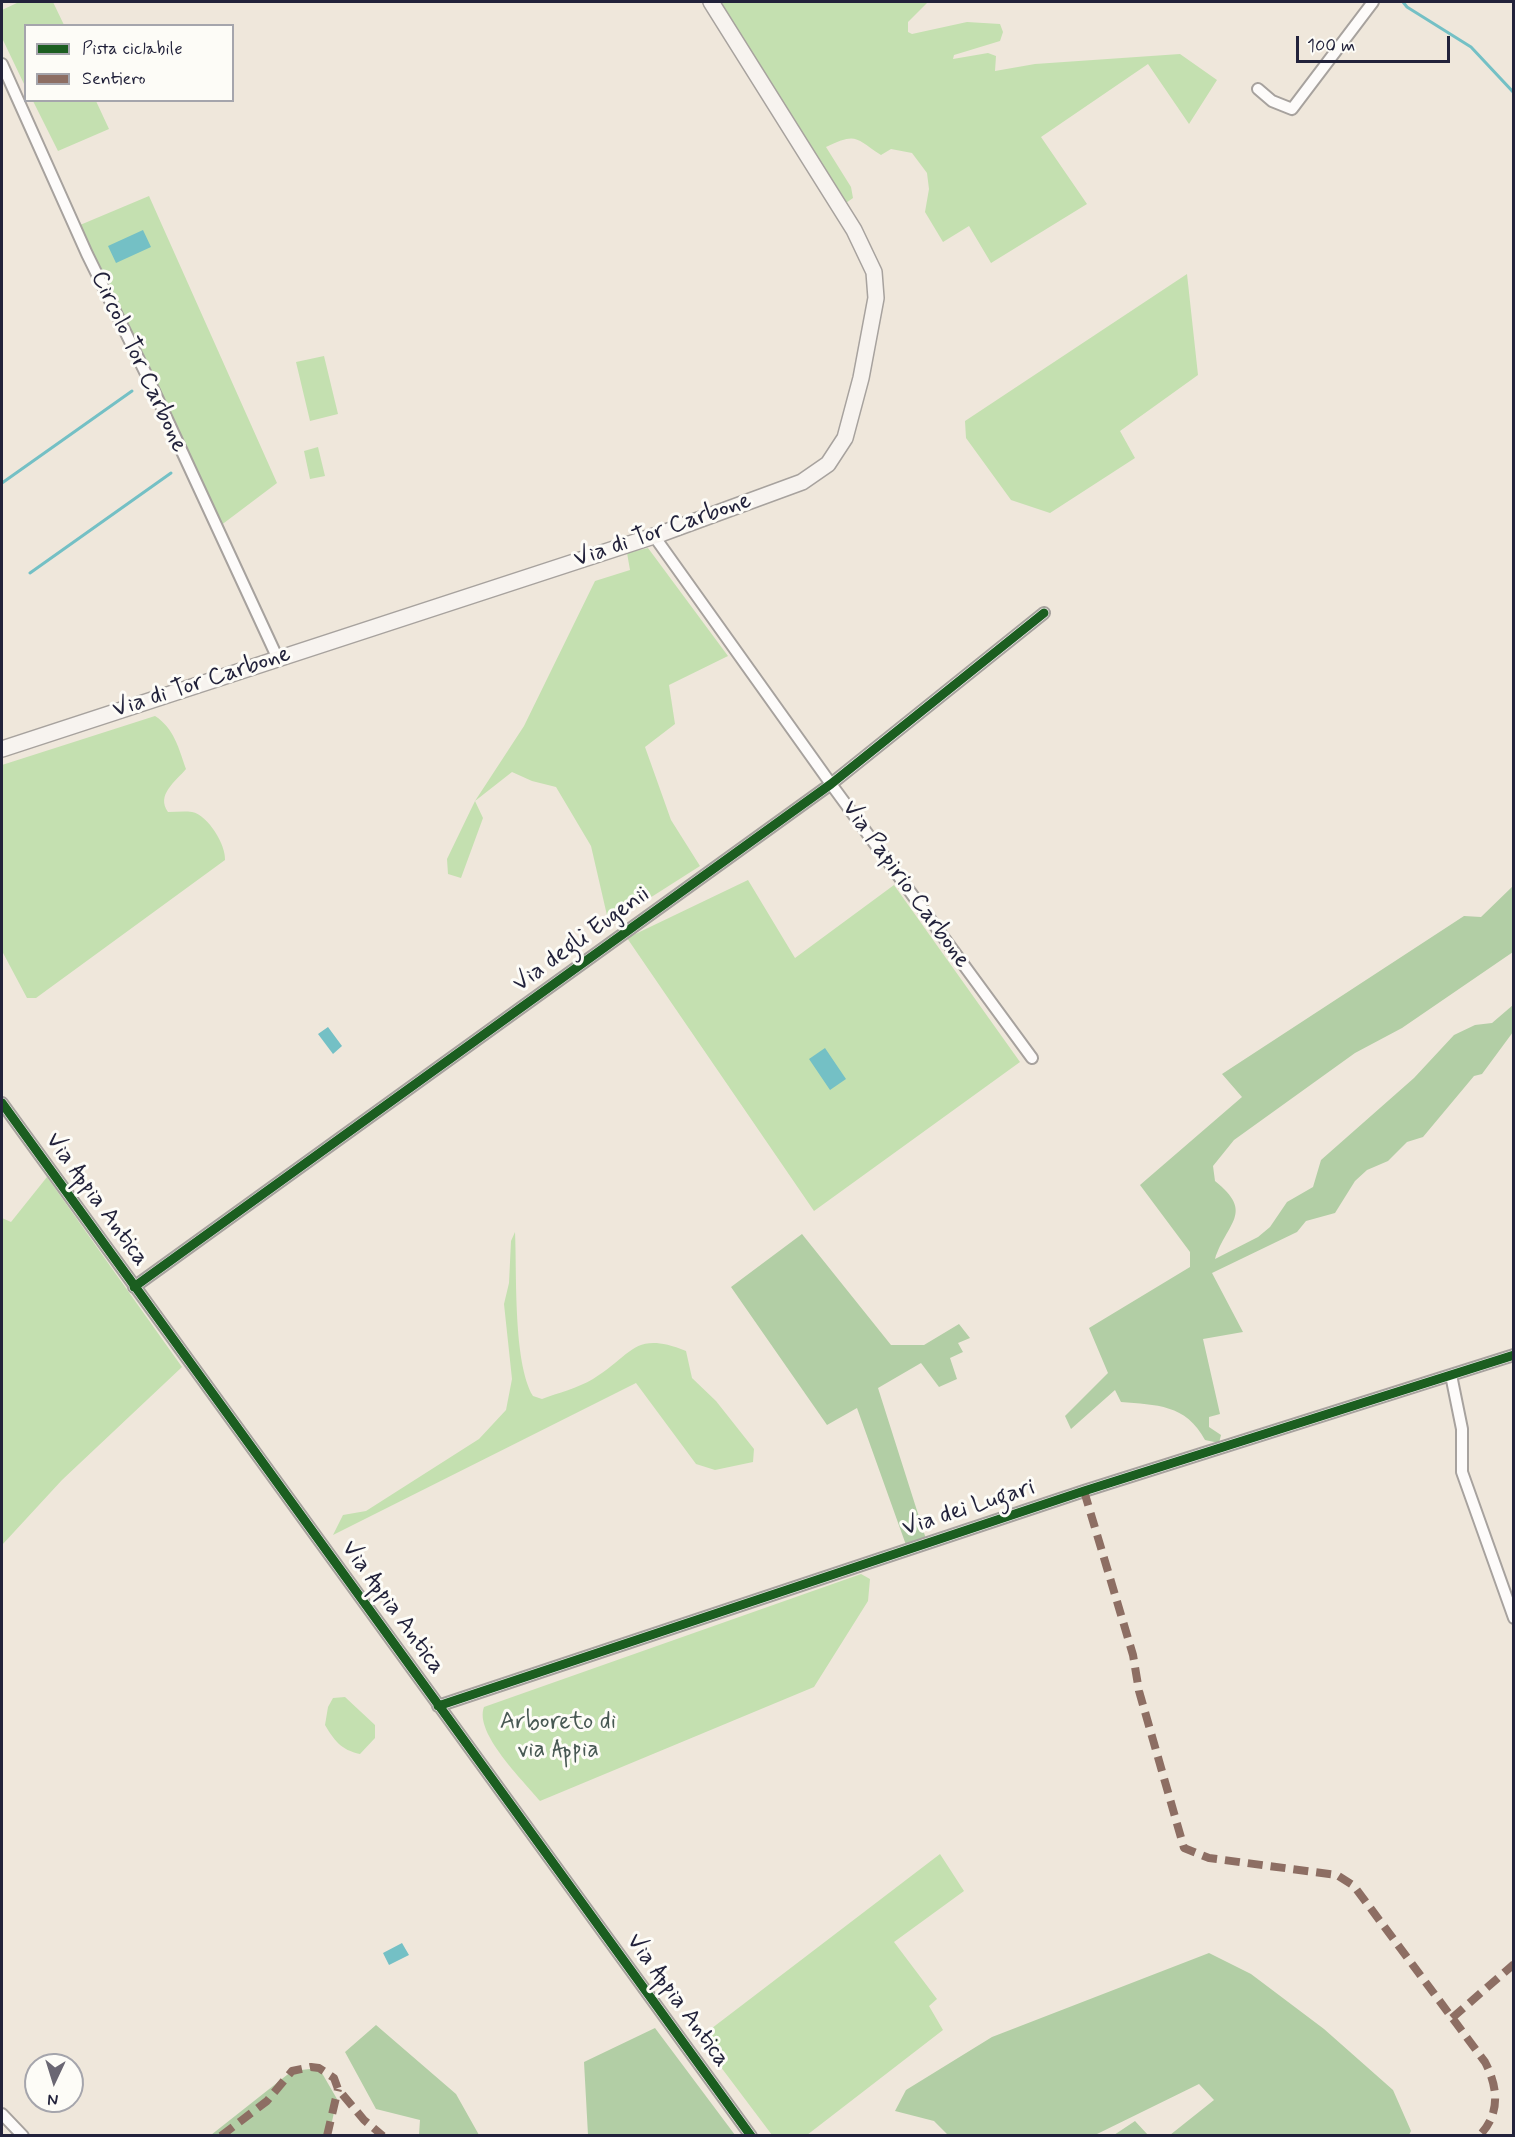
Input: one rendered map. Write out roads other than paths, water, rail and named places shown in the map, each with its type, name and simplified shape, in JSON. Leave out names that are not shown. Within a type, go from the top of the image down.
[{"type":"main road","name":"Via di Tor Carbone","points":[[2,749],[654,536],[796,485],[816,475],[828,464],[843,444],[851,418],[876,298],[872,266],[854,230],[711,2]]},
{"type":"street","points":[[1258,90],[1272,101],[1292,109],[1373,2]]},
{"type":"street","name":"Circolo Tor Carbone","points":[[2,64],[87,254],[148,378],[278,659]]},
{"type":"street","name":"Via Papirio Carbone","points":[[654,536],[831,784],[1032,1058]]},
{"type":"street","name":"Via degli Eugenii","points":[[134,1287],[831,784],[1044,613]]},
{"type":"street","name":"Via Appia Antica","points":[[2,1103],[751,2136]]},
{"type":"street","name":"Via dei Lugari","points":[[438,1706],[1073,1494],[1514,1355]]},
{"type":"street","points":[[1451,1375],[1462,1430],[1462,1472],[1514,1618]]},
{"type":"street","points":[[2,2114],[23,2136]]},
{"type":"water","points":[[143,230],[151,247],[116,263],[108,246]]},
{"type":"water","points":[[328,1027],[342,1046],[333,1054],[318,1034]]},
{"type":"water","points":[[825,1048],[846,1079],[830,1090],[809,1059]]},
{"type":"water","points":[[402,1943],[409,1955],[389,1965],[383,1953]]},
{"type":"waterway","points":[[1403,2],[1407,7],[1471,47],[1514,93]]},
{"type":"waterway","points":[[2,483],[132,391]]},
{"type":"waterway","points":[[30,573],[171,473]]},
{"type":"park label","name":"Arboreto di via Appia","points":[[558,1737]]}]
